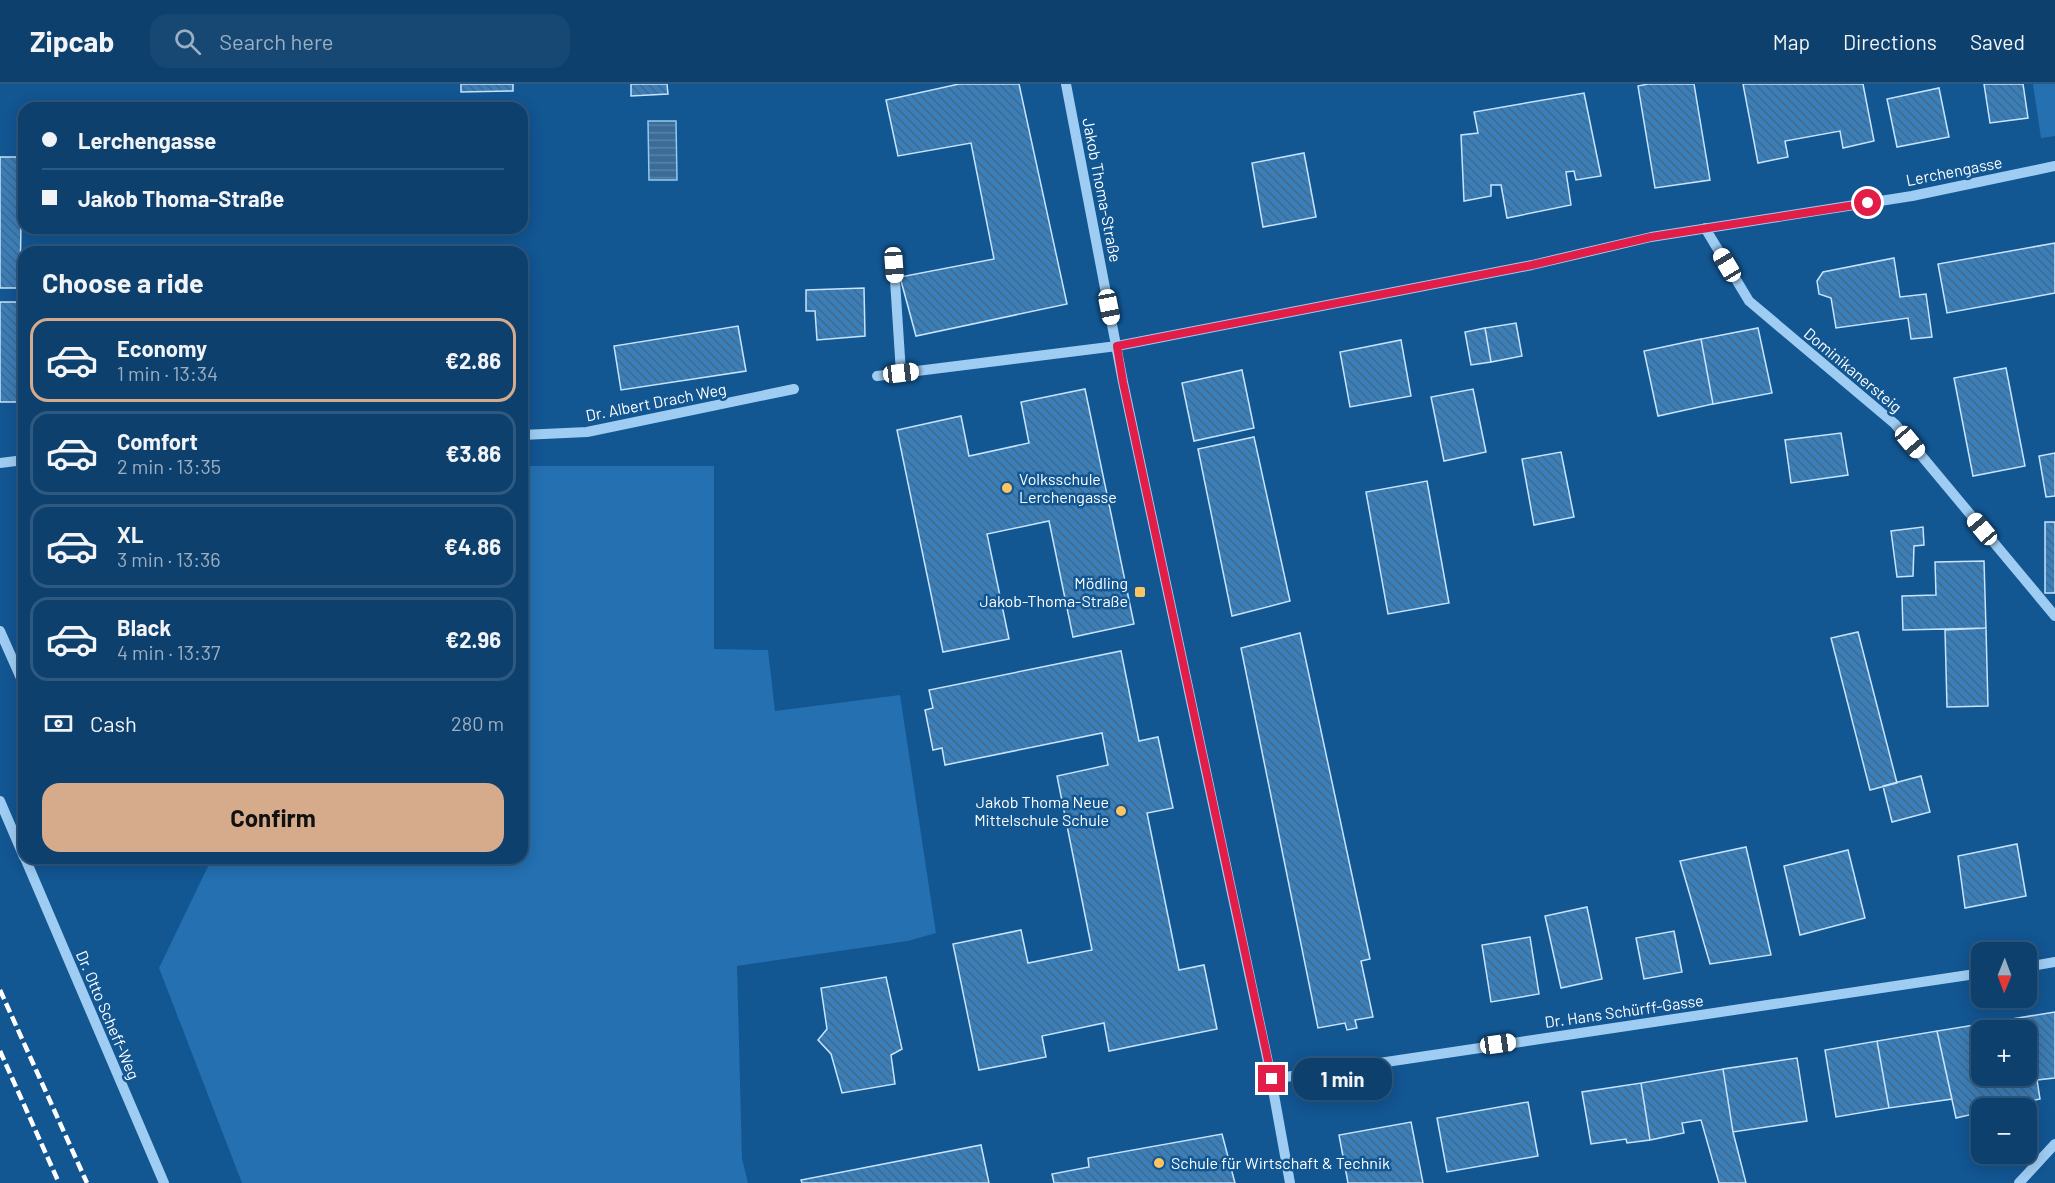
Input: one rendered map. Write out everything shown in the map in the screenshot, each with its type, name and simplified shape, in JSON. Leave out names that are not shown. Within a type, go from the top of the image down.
[{"type":"street","name":"Jakob Thoma-Straße","points":[[1066,84],[1123,382],[1272,1079],[1290,1183]]},
{"type":"street","name":"Lerchengasse","points":[[1117,346],[1532,265],[1651,237],[1912,196],[2055,166]]},
{"type":"street","name":"Dominikanersteig","points":[[1705,228],[1749,301],[1895,424],[2055,616]]},
{"type":"street","points":[[894,265],[901,373]]},
{"type":"street","points":[[877,376],[1117,346]]},
{"type":"street","name":"Dr. Albert Drach Weg","points":[[528,435],[587,432],[794,389]]},
{"type":"street","points":[[0,463],[18,461]]},
{"type":"street","points":[[0,631],[18,672]]},
{"type":"street","name":"Dr. Otto Scheff-Weg","points":[[0,801],[18,843]]},
{"type":"street","name":"Dr. Otto Scheff-Weg","points":[[27,864],[164,1183]]},
{"type":"street","points":[[2037,965],[2055,962]]},
{"type":"street","name":"Dr. Hans Schürff-Gasse","points":[[1272,1079],[1971,975]]},
{"type":"street","points":[[2023,1181],[2055,1143]]},
{"type":"shaded area","points":[[2033,84],[2055,84],[2055,136],[2041,138]]},
{"type":"shaded area","points":[[648,121],[676,121],[677,180],[649,180]]},
{"type":"shaded area","points":[[528,466],[714,466],[714,649],[768,650],[775,711],[900,695],[936,933],[908,941],[737,966],[742,1159],[748,1183],[242,1183],[159,968],[209,864],[528,864]]},
{"type":"building","points":[[461,84],[513,84],[513,91],[461,92]]},
{"type":"building","points":[[631,84],[667,84],[668,94],[631,96]]},
{"type":"building","points":[[959,84],[1019,84],[1067,304],[916,336],[900,277],[994,259],[971,143],[898,156],[886,100]]},
{"type":"building","points":[[1694,84],[1710,180],[1655,188],[1638,86]]},
{"type":"building","points":[[1743,84],[1863,84],[1874,141],[1843,148],[1840,131],[1785,141],[1788,157],[1758,163]]},
{"type":"building","points":[[1984,84],[2023,84],[2028,118],[1990,123]]},
{"type":"building","points":[[1939,88],[1949,137],[1897,147],[1887,99]]},
{"type":"building","points":[[1584,93],[1601,176],[1576,180],[1574,171],[1566,172],[1571,205],[1507,218],[1501,185],[1491,185],[1491,196],[1464,201],[1461,135],[1478,133],[1474,112]]},
{"type":"building","points":[[1304,153],[1316,217],[1263,227],[1252,163]]},
{"type":"building","points":[[0,157],[18,157],[18,234],[21,234],[21,246],[18,246],[18,288],[0,288]]},
{"type":"building","points":[[2055,243],[2055,293],[1947,313],[1938,264]]},
{"type":"building","points":[[1894,258],[1900,297],[1926,294],[1932,337],[1911,339],[1908,318],[1836,328],[1831,298],[1819,294],[1817,281],[1823,272]]},
{"type":"building","points":[[864,288],[865,336],[817,340],[815,311],[806,311],[806,290]]},
{"type":"building","points":[[0,302],[18,302],[18,402],[0,402]]},
{"type":"building","points":[[1516,323],[1522,356],[1491,362],[1485,328]]},
{"type":"building","points":[[738,326],[746,371],[621,390],[614,346]]},
{"type":"building","points":[[1485,328],[1491,362],[1471,365],[1465,332]]},
{"type":"building","points":[[1758,328],[1772,393],[1713,404],[1701,339]]},
{"type":"building","points":[[1701,339],[1713,404],[1658,416],[1644,351]]},
{"type":"building","points":[[1401,340],[1411,396],[1350,407],[1340,352]]},
{"type":"building","points":[[2006,368],[2025,466],[1973,476],[1954,378]]},
{"type":"building","points":[[1242,370],[1254,428],[1194,441],[1182,383]]},
{"type":"building","name":"Volksschule Lerchengasse","points":[[1085,389],[1134,624],[1073,637],[1049,521],[987,534],[1009,639],[943,652],[897,430],[961,416],[969,456],[1029,443],[1021,402]]},
{"type":"building","points":[[1473,389],[1486,452],[1444,461],[1431,397]]},
{"type":"building","points":[[1841,433],[1848,475],[1791,483],[1785,440]]},
{"type":"building","points":[[1254,437],[1290,601],[1232,616],[1198,449]]},
{"type":"building","points":[[1561,452],[1574,517],[1534,525],[1522,459]]},
{"type":"building","points":[[2055,453],[2055,496],[2046,497],[2039,456]]},
{"type":"building","points":[[1427,481],[1449,603],[1388,614],[1366,492]]},
{"type":"building","points":[[2045,522],[2055,522],[2055,593],[2045,593]]},
{"type":"building","points":[[1923,527],[1924,545],[1914,546],[1913,576],[1897,577],[1891,531]]},
{"type":"building","points":[[1984,561],[1986,628],[1903,630],[1902,596],[1936,595],[1935,562]]},
{"type":"building","points":[[1986,628],[1988,706],[1947,707],[1945,630]]},
{"type":"building","points":[[1858,632],[1897,783],[1870,790],[1831,638]]},
{"type":"building","points":[[1300,633],[1370,959],[1361,961],[1373,1017],[1355,1020],[1357,1028],[1347,1030],[1345,1023],[1318,1028],[1241,648]]},
{"type":"building","points":[[1121,651],[1139,741],[1158,737],[1173,808],[1147,813],[1179,970],[1204,965],[1217,1029],[1109,1051],[1104,1023],[1042,1036],[1046,1057],[979,1070],[953,944],[1021,930],[1028,963],[1092,950],[1057,776],[1108,765],[1102,733],[945,765],[942,748],[933,750],[925,710],[933,708],[929,690]]},
{"type":"building","points":[[1921,776],[1930,812],[1892,822],[1883,786]]},
{"type":"building","points":[[2017,844],[2026,896],[1965,908],[1958,856]]},
{"type":"building","points":[[1746,847],[1771,955],[1710,964],[1680,861]]},
{"type":"building","points":[[1848,850],[1865,918],[1800,935],[1784,866]]},
{"type":"building","points":[[1587,907],[1602,979],[1561,988],[1545,916]]},
{"type":"building","points":[[1674,931],[1682,972],[1644,979],[1636,938]]},
{"type":"building","points":[[1530,937],[1539,994],[1491,1002],[1482,945]]},
{"type":"building","points":[[886,977],[902,1049],[891,1055],[895,1084],[842,1093],[831,1054],[818,1040],[827,1029],[821,988]]},
{"type":"building","points":[[2055,1012],[2055,1078],[2037,1080],[2037,1020],[2005,1020]]},
{"type":"building","points":[[1971,1026],[1971,1086],[2037,1086],[2037,1080],[2040,1099],[1971,1098],[1971,1115],[1956,1118],[1937,1031]]},
{"type":"building","points":[[1937,1031],[1952,1099],[1889,1108],[1877,1041]]},
{"type":"building","points":[[1877,1041],[1889,1108],[1836,1117],[1825,1050]]},
{"type":"building","points":[[1797,1058],[1807,1121],[1733,1132],[1723,1069]]},
{"type":"building","points":[[1723,1069],[1733,1132],[1746,1183],[1719,1183],[1701,1120],[1682,1123],[1684,1133],[1650,1140],[1641,1083]]},
{"type":"building","points":[[1641,1083],[1650,1140],[1627,1143],[1626,1139],[1591,1144],[1582,1092]]},
{"type":"building","points":[[1528,1102],[1538,1156],[1447,1172],[1437,1118]]},
{"type":"building","points":[[1411,1122],[1423,1183],[1348,1183],[1339,1135]]},
{"type":"building","name":"Schule für Wirtschaft & Technik","points":[[1222,1134],[1235,1183],[1054,1183],[1052,1174],[1089,1167],[1088,1158]]},
{"type":"building","points":[[981,1145],[989,1183],[802,1183],[801,1180]]},
{"type":"railway","points":[[0,990],[87,1183]]},
{"type":"railway","points":[[0,1051],[59,1183]]},
{"type":"place","name":"Volksschule Lerchengasse","points":[[1007,488]]},
{"type":"place","name":"Mödling Jakob-Thoma-Straße","points":[[1140,592]]},
{"type":"place","name":"Jakob Thoma Neue Mittelschule Schule","points":[[1121,811]]},
{"type":"place","name":"Schule für Wirtschaft & Technik","points":[[1159,1163]]},
{"type":"route","points":[[1272,1079],[1117,346],[1532,265],[1651,237],[1868,203]]}]
